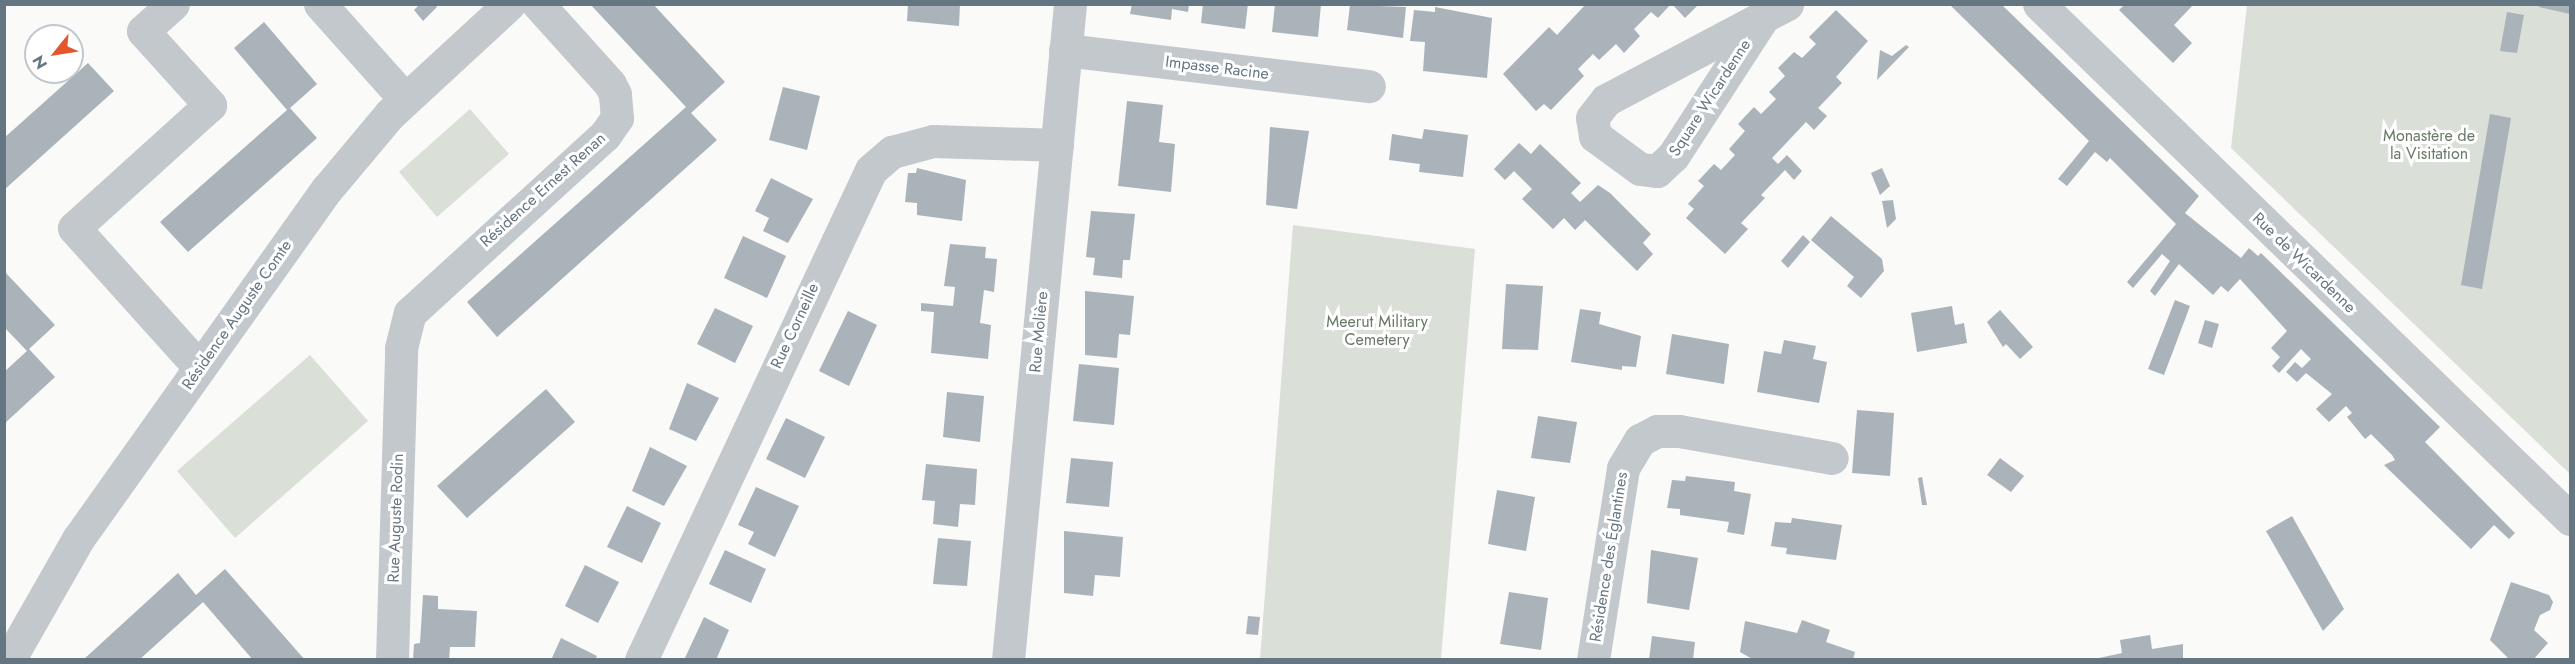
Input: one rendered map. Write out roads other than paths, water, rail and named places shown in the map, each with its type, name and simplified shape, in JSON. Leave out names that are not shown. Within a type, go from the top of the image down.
[{"type":"street","points":[[173,4],[143,31],[210,105],[74,228],[200,368]]},
{"type":"street","points":[[320,4],[405,99]]},
{"type":"street","name":"Résidence Auguste Comte","points":[[9,660],[67,555],[327,189],[405,99],[509,4]]},
{"type":"street","name":"Résidence Ernest Renan","points":[[400,377],[402,334],[416,304],[605,135],[617,118],[610,84],[538,4]]},
{"type":"street","name":"Rue Molière","points":[[1008,660],[1070,4]]},
{"type":"street","name":"Rue de Wicardenne","points":[[2039,4],[2571,519]]},
{"type":"street","name":"Square Wicardenne","points":[[1774,12],[1672,156],[1658,171],[1640,169],[1595,136],[1592,118],[1606,100],[1774,12]]},
{"type":"street","name":"Impasse Racine","points":[[1065,50],[1369,86]]},
{"type":"street","name":"Rue Corneille","points":[[641,660],[871,170],[892,152],[933,141],[1057,146]]},
{"type":"street","name":"Rue Auguste Rodin","points":[[392,660],[400,377]]},
{"type":"street","name":"Résidence des Églantines","points":[[1593,660],[1623,468],[1640,440],[1657,431],[1679,431],[1832,458]]},
{"type":"park label","name":"Monastère de la Visitation","points":[[2429,145]]},
{"type":"park label","name":"Meerut Military Cemetery","points":[[1377,331]]}]
